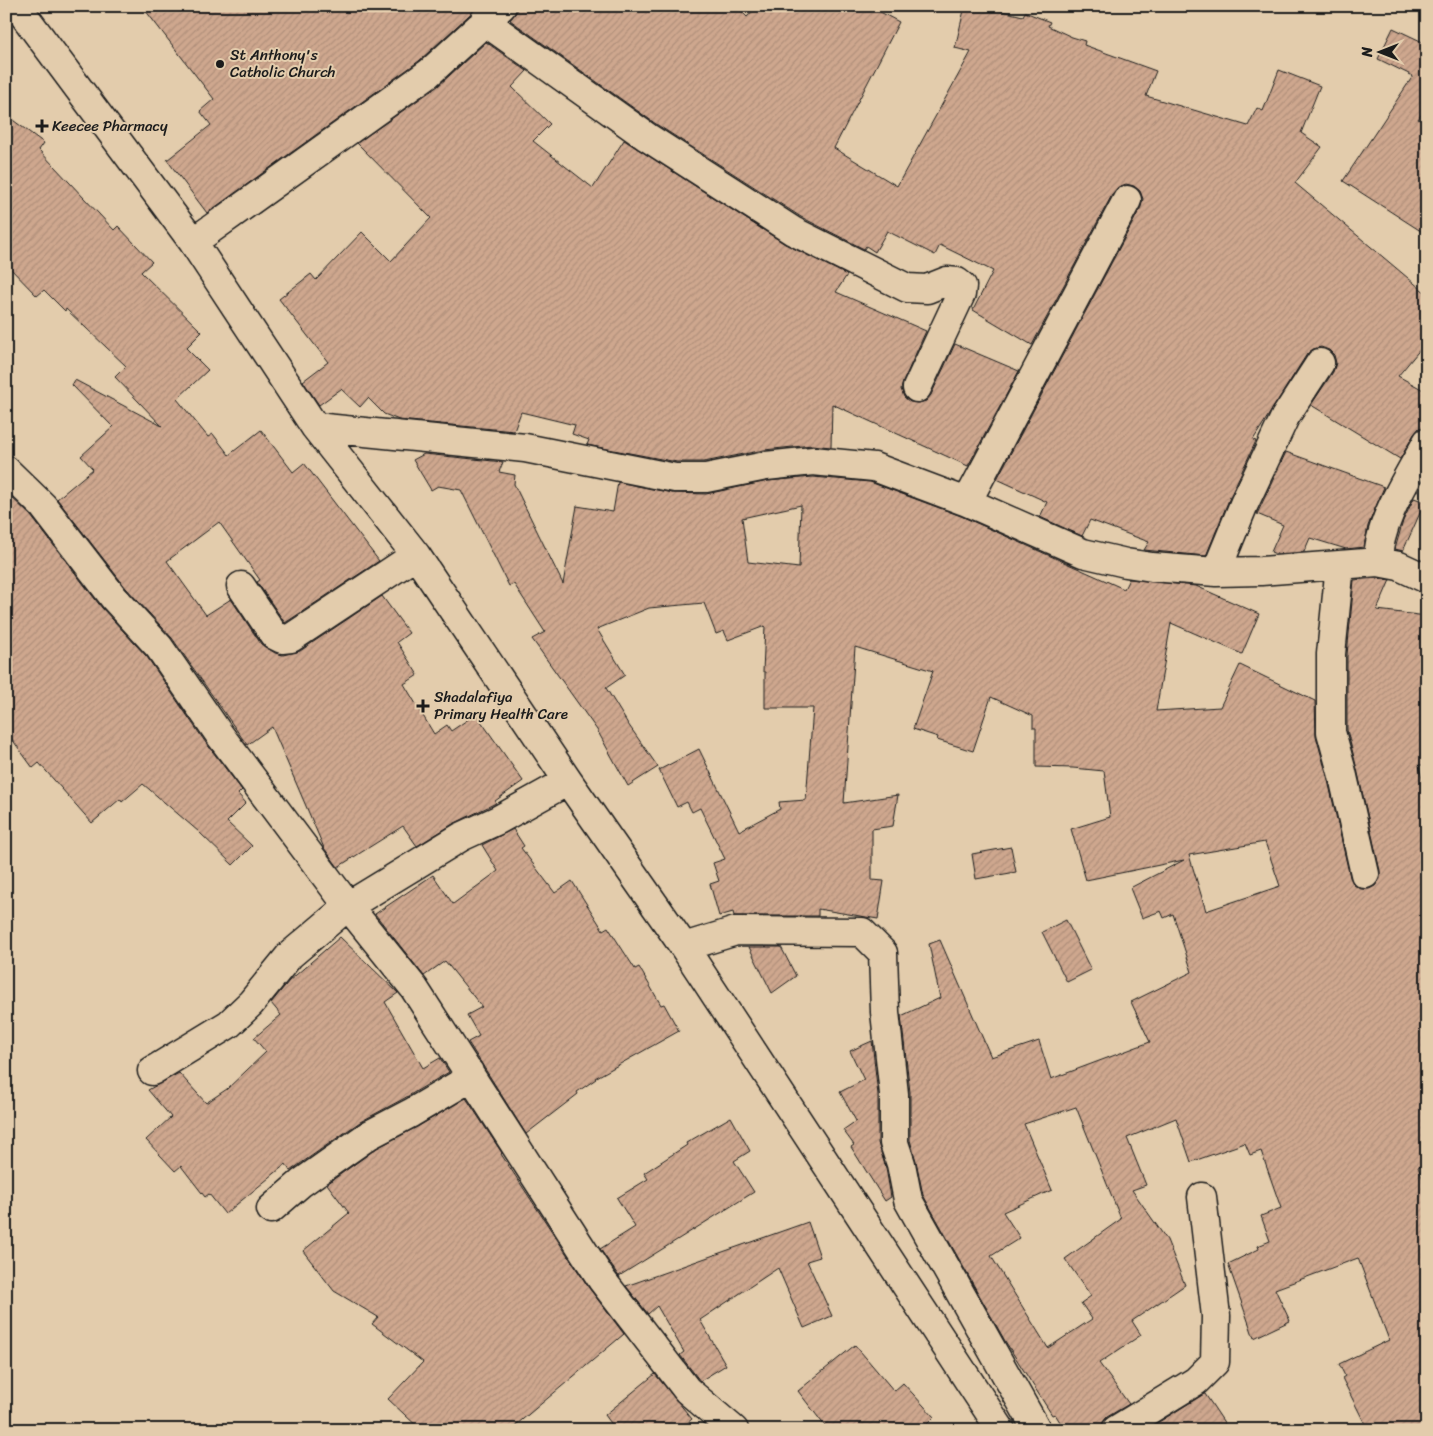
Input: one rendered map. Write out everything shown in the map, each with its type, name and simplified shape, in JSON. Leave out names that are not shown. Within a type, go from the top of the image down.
[{"type":"street","points":[[17,6],[193,242],[315,427],[416,555],[568,781],[684,947],[1001,1430]]},
{"type":"street","points":[[193,242],[429,73],[493,14],[647,136],[793,231],[907,288],[927,289],[947,282],[957,282],[962,286],[917,388]]},
{"type":"street","points":[[967,502],[1127,200]]},
{"type":"street","points":[[1216,572],[1244,504],[1285,418],[1320,363]]},
{"type":"street","points":[[315,427],[524,448],[675,478],[706,478],[766,466],[813,461],[874,467],[967,502],[1083,553],[1152,567],[1216,572],[1261,571],[1378,562],[1399,566],[1427,579]]},
{"type":"street","points":[[1378,562],[1378,553],[1388,517],[1427,442]]},
{"type":"street","points":[[6,470],[43,506],[114,598],[158,647],[219,734],[348,906],[414,988],[470,1072],[602,1280],[688,1390],[734,1430]]},
{"type":"street","points":[[241,586],[274,635],[282,639],[291,638],[416,555]]},
{"type":"street","points":[[1340,565],[1331,654],[1331,732],[1365,874]]},
{"type":"street","points":[[152,1071],[229,1024],[251,1003],[290,955],[348,906],[461,837],[498,820],[568,781]]},
{"type":"street","points":[[684,947],[736,931],[862,932],[883,953],[885,1012],[894,1094],[894,1142],[901,1164],[908,1200],[1036,1430]]},
{"type":"street","points":[[271,1209],[301,1183],[369,1135],[460,1084],[470,1072]]},
{"type":"street","points":[[1116,1430],[1196,1381],[1215,1362],[1216,1316],[1202,1197]]},
{"type":"building","points":[[142,6],[479,6],[419,61],[207,213],[167,160],[211,125],[200,111],[214,99]]},
{"type":"building","points":[[517,6],[736,6],[747,17],[757,6],[869,6],[899,22],[834,148],[897,186],[971,52],[955,48],[965,6],[981,6],[1023,16],[1025,12],[1050,22],[1048,26],[1085,41],[1084,45],[1156,71],[1146,96],[1248,126],[1257,108],[1263,111],[1279,70],[1320,86],[1301,133],[1322,147],[1295,183],[1427,294],[1427,341],[1398,376],[1427,392],[1427,426],[1419,428],[1414,434],[1400,459],[1311,405],[1333,372],[1336,363],[1334,355],[1329,350],[1321,347],[1313,349],[1307,354],[1253,440],[1256,441],[1230,497],[1206,556],[1144,550],[1149,542],[1090,520],[1082,536],[1040,517],[1047,502],[997,479],[1141,207],[1143,199],[1140,191],[1134,186],[1126,184],[1118,187],[1113,193],[1032,345],[973,310],[993,271],[940,245],[935,255],[887,231],[875,252],[866,246],[864,249],[801,217],[656,124],[510,20],[517,11]]},
{"type":"building","points":[[1393,28],[1427,44],[1427,107],[1418,119],[1427,125],[1427,235],[1343,181],[1413,76],[1378,59]]},
{"type":"building","points":[[486,42],[527,71],[512,87],[550,124],[533,141],[593,188],[624,140],[785,244],[847,275],[836,292],[926,331],[901,389],[904,397],[910,402],[919,403],[926,401],[931,395],[955,344],[1019,371],[968,466],[832,404],[831,447],[812,445],[764,450],[704,462],[677,462],[587,445],[589,440],[572,434],[575,425],[521,412],[514,431],[399,420],[384,414],[368,398],[360,407],[341,389],[319,405],[303,381],[328,362],[279,299],[311,274],[316,280],[362,232],[391,261],[431,218],[357,143],[438,86]]},
{"type":"building","points":[[6,115],[44,143],[39,150],[114,230],[118,226],[152,262],[141,272],[202,332],[186,348],[208,370],[177,399],[208,437],[213,434],[229,455],[261,430],[293,472],[304,463],[379,561],[285,623],[257,582],[260,580],[219,522],[167,561],[206,615],[231,599],[261,644],[275,653],[283,655],[300,651],[382,596],[409,633],[397,642],[418,675],[404,684],[434,734],[447,725],[451,731],[476,714],[523,781],[495,801],[496,803],[453,824],[417,846],[403,826],[338,867],[324,848],[272,727],[247,745],[172,638],[126,588],[57,499],[93,469],[81,456],[113,427],[72,385],[75,380],[162,426],[115,377],[126,366],[44,290],[37,296],[6,264]]},
{"type":"building","points":[[1286,452],[1384,487],[1368,526],[1364,547],[1346,549],[1310,538],[1304,552],[1276,554],[1271,552],[1283,525],[1257,514]]},
{"type":"building","points":[[424,454],[503,462],[499,472],[515,475],[514,484],[563,584],[577,506],[613,512],[618,482],[672,493],[706,494],[768,481],[813,477],[870,482],[961,516],[1124,589],[1129,579],[1196,586],[1259,614],[1242,654],[1171,623],[1156,711],[1220,707],[1240,665],[1315,701],[1316,736],[1350,877],[1354,885],[1361,889],[1369,889],[1375,886],[1380,879],[1380,871],[1347,730],[1347,655],[1354,580],[1377,578],[1390,580],[1377,610],[1427,616],[1427,765],[1419,765],[1427,802],[1427,1163],[1418,1167],[1427,1189],[1427,1430],[1368,1430],[1342,1378],[1345,1376],[1339,1364],[1389,1340],[1358,1258],[1275,1289],[1290,1321],[1254,1338],[1228,1264],[1259,1249],[1258,1246],[1270,1241],[1261,1216],[1281,1208],[1261,1151],[1250,1155],[1245,1143],[1191,1162],[1176,1118],[1127,1138],[1146,1185],[1132,1190],[1167,1240],[1185,1285],[1132,1321],[1141,1335],[1099,1363],[1129,1404],[1107,1417],[1100,1430],[1065,1430],[1055,1414],[1052,1415],[1005,1341],[923,1195],[910,1140],[910,1092],[901,1016],[940,998],[929,944],[940,940],[991,1057],[1039,1041],[1051,1079],[1150,1042],[1131,1002],[1192,972],[1173,914],[1164,918],[1161,911],[1142,918],[1130,888],[1184,860],[1086,880],[1071,829],[1110,817],[1104,771],[1036,767],[1036,728],[1033,728],[1033,716],[991,697],[973,751],[937,740],[938,737],[913,729],[933,671],[855,647],[844,803],[898,795],[893,826],[872,829],[872,880],[884,881],[878,919],[818,909],[818,916],[734,916],[733,912],[719,916],[710,884],[719,881],[713,863],[725,859],[700,808],[692,812],[687,802],[677,807],[659,770],[699,749],[739,831],[780,809],[779,802],[806,800],[813,708],[765,708],[765,672],[763,672],[765,626],[728,640],[724,631],[716,634],[704,603],[649,608],[597,629],[625,675],[606,688],[658,767],[628,786],[597,730],[532,639],[545,632],[514,584],[509,586],[461,490],[438,486],[431,490],[413,460]],"holes":[[[801,505],[799,568],[748,562],[742,518]],[[1265,842],[1280,886],[1206,911],[1189,855]],[[1076,1107],[1121,1219],[1065,1259],[1091,1296],[1081,1303],[1092,1319],[1048,1348],[991,1256],[1020,1238],[1003,1212],[1052,1190],[1024,1124]]]},
{"type":"building","points":[[6,492],[31,516],[102,608],[147,657],[206,743],[242,790],[238,794],[246,803],[227,822],[252,846],[233,865],[199,832],[143,784],[122,802],[120,799],[92,823],[39,763],[33,768],[6,731]]},
{"type":"building","points":[[1414,498],[1425,502],[1403,551],[1395,549],[1403,521]]},
{"type":"building","points":[[513,829],[524,846],[521,848],[555,893],[572,881],[603,930],[608,927],[635,969],[639,967],[661,1005],[664,1004],[679,1031],[595,1078],[577,1092],[578,1094],[526,1134],[468,1042],[479,1036],[467,1015],[482,1007],[445,961],[424,976],[375,914],[433,875],[453,904],[498,871],[482,845]]},
{"type":"building","points":[[1011,847],[1016,872],[976,879],[972,854]]},
{"type":"building","points":[[1066,920],[1091,970],[1067,982],[1042,932]]},
{"type":"building","points":[[340,937],[398,993],[385,1002],[423,1068],[440,1058],[449,1072],[360,1122],[290,1171],[286,1164],[225,1214],[209,1194],[205,1197],[181,1166],[175,1171],[146,1140],[171,1117],[148,1090],[179,1073],[206,1103],[227,1089],[266,1052],[254,1038],[281,1015],[271,1003],[289,981]]},
{"type":"building","points":[[749,947],[781,947],[796,976],[772,993]]},
{"type":"building","points":[[872,1041],[878,1095],[878,1143],[886,1168],[891,1197],[885,1201],[851,1147],[854,1145],[843,1130],[856,1121],[840,1092],[864,1080],[850,1051]]},
{"type":"building","points":[[466,1098],[589,1288],[624,1334],[510,1430],[421,1430],[388,1399],[423,1362],[372,1324],[378,1317],[334,1291],[303,1251],[349,1213],[327,1184],[377,1148]]},
{"type":"building","points":[[731,1117],[750,1151],[734,1161],[754,1192],[619,1276],[620,1278],[600,1249],[635,1227],[617,1198],[648,1179],[644,1173],[687,1145],[686,1143]]},
{"type":"building","points":[[808,1222],[820,1257],[807,1261],[832,1316],[804,1328],[778,1268],[700,1320],[726,1365],[700,1381],[680,1355],[684,1352],[657,1306],[648,1314],[626,1286]]},
{"type":"building","points":[[855,1345],[894,1391],[903,1383],[934,1417],[921,1430],[828,1430],[798,1391]]},
{"type":"building","points":[[655,1374],[692,1419],[679,1430],[616,1430],[605,1415]]},
{"type":"building","points":[[1204,1394],[1229,1430],[1146,1430]]},
{"type":"place","name":"St Anthony's Catholic Church","points":[[220,64]]},
{"type":"place","name":"Keecee Pharmacy","points":[[42,126]]},
{"type":"place","name":"Shadalafiya Primary Health Care","points":[[423,706]]}]
